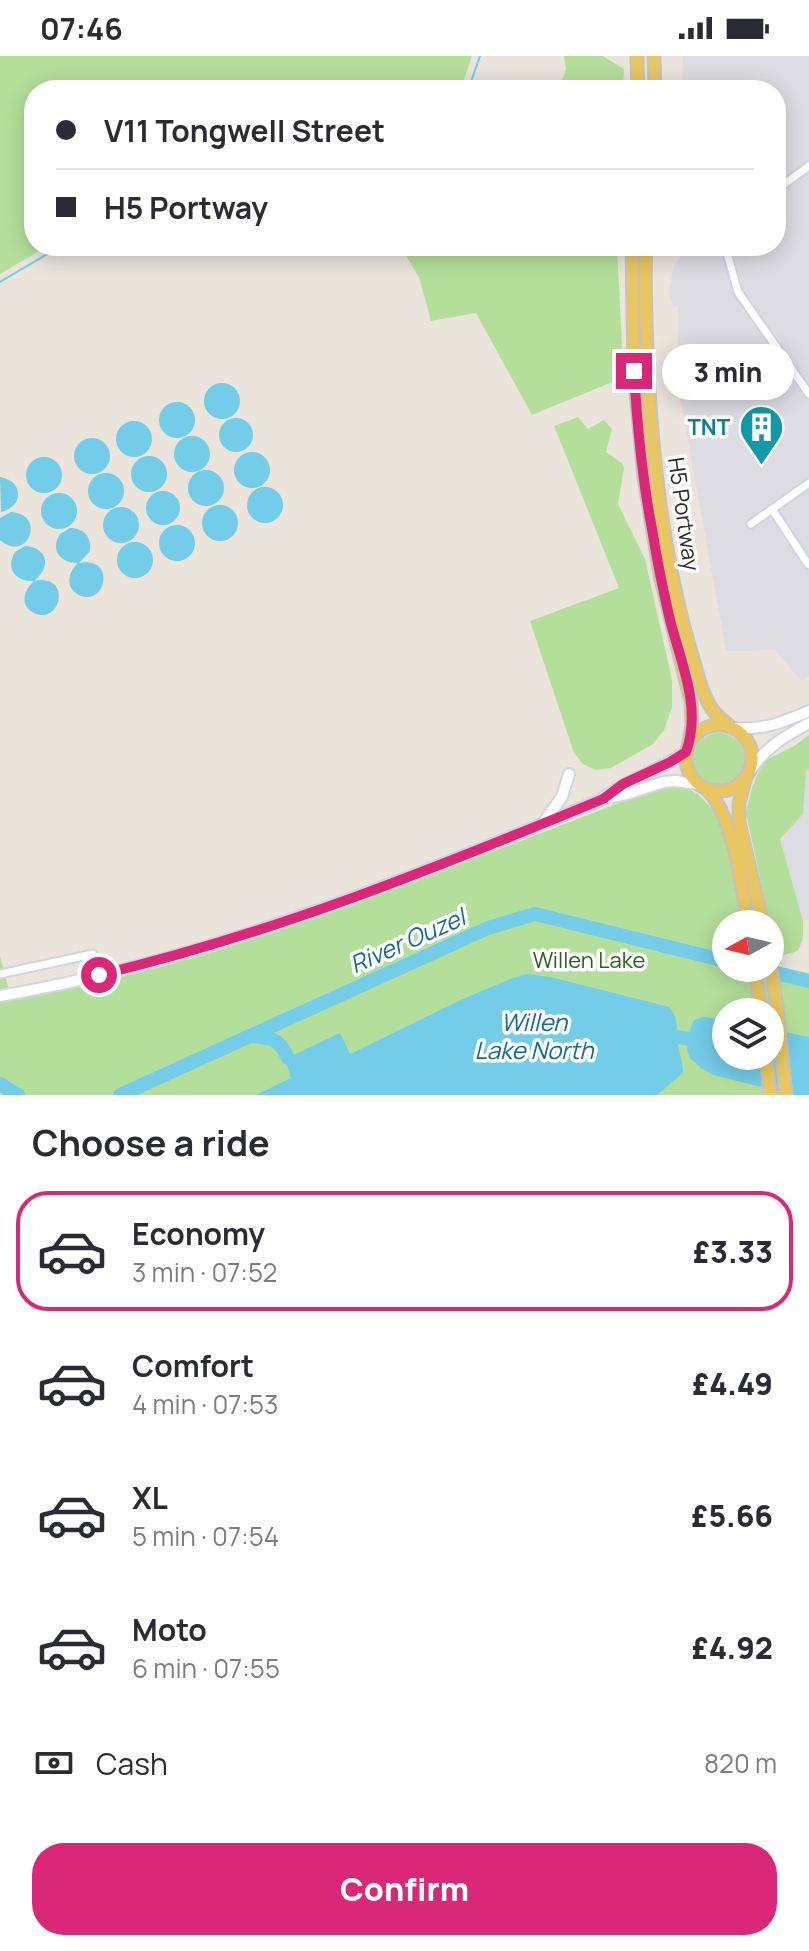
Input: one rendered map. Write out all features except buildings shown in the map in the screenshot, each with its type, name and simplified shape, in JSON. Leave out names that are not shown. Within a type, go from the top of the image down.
[{"type":"main road","points":[[637,56],[638,80]]},
{"type":"main road","points":[[654,56],[655,80]]},
{"type":"main road","name":"H5 Portway","points":[[632,256],[634,371],[644,477],[660,575],[691,702],[688,747]]},
{"type":"main road","name":"H5 Portway","points":[[645,256],[651,409],[667,548],[685,631],[703,690],[713,710],[732,727]]},
{"type":"main road","points":[[645,263],[649,256]]},
{"type":"main road","points":[[733,823],[752,762],[750,745],[732,727],[707,727],[700,730],[688,747],[687,770],[733,823],[746,910]]},
{"type":"main road","points":[[702,787],[716,792],[727,791],[737,787],[748,775]]},
{"type":"main road","points":[[737,844],[758,910]]},
{"type":"main road","points":[[773,982],[786,1095]]},
{"type":"main road","points":[[767,1070],[770,1095]]},
{"type":"street","points":[[786,183],[809,166]]},
{"type":"street","points":[[728,256],[738,292],[809,394]]},
{"type":"street","points":[[751,524],[809,483]]},
{"type":"street","points":[[772,509],[808,564]]},
{"type":"street","points":[[732,727],[764,728],[809,711]]},
{"type":"street","points":[[748,775],[770,747],[809,723]]},
{"type":"street","points":[[603,799],[623,784],[670,762],[688,747]]},
{"type":"street","points":[[544,822],[562,797],[569,774]]},
{"type":"street","points":[[0,996],[196,951],[390,885],[603,799],[664,782],[675,781],[702,787]]},
{"type":"street","points":[[0,974],[93,954],[99,975]]},
{"type":"shaded area","points":[[683,56],[809,56],[809,676],[801,681],[775,650],[726,651],[681,402],[678,307],[674,307],[669,295],[673,268],[681,256],[786,256],[786,80],[682,80]]},
{"type":"shaded area","points":[[809,769],[809,919],[803,921],[780,839],[803,814],[806,771]]},
{"type":"green space","points":[[0,56],[472,56],[464,80],[24,80],[24,256],[31,256],[0,274]]},
{"type":"green space","points":[[564,56],[603,56],[624,69],[623,80],[562,80],[566,69]]},
{"type":"green space","points":[[406,256],[618,256],[623,366],[619,376],[610,383],[532,415],[476,313],[431,321],[419,277]]},
{"type":"green space","points":[[578,417],[588,429],[604,420],[612,429],[606,452],[622,463],[624,468],[618,504],[645,559],[672,680],[672,707],[664,730],[653,744],[611,768],[595,770],[583,764],[574,753],[530,621],[619,588],[554,426]]},
{"type":"green space","points":[[719,733],[737,741],[745,759],[737,777],[719,785],[701,777],[693,759],[701,741]]},
{"type":"green space","points":[[809,735],[809,769],[806,771],[803,814],[780,839],[803,921],[803,938],[798,951],[784,955],[784,910],[767,910],[746,813],[752,787],[764,761]]},
{"type":"green space","name":"Willen Lake","points":[[684,787],[698,794],[727,825],[745,910],[712,910],[712,982],[784,982],[784,975],[809,981],[809,1095],[0,1095],[0,956],[10,994],[34,995],[190,957],[411,883],[655,789]]},
{"type":"water","points":[[222,383],[234,389],[240,401],[234,413],[222,419],[210,413],[204,401],[210,389]]},
{"type":"water","points":[[177,402],[189,408],[195,420],[189,432],[177,438],[165,432],[159,420],[165,408]]},
{"type":"water","points":[[236,418],[248,423],[253,435],[248,447],[236,452],[224,447],[219,435],[224,423]]},
{"type":"water","points":[[134,421],[146,427],[152,439],[146,451],[134,457],[122,451],[116,439],[122,427]]},
{"type":"water","points":[[192,436],[204,442],[210,454],[204,466],[192,472],[180,466],[174,454],[180,442]]},
{"type":"water","points":[[92,438],[104,444],[110,456],[104,468],[92,474],[80,468],[74,456],[80,444]]},
{"type":"water","points":[[252,452],[264,458],[270,470],[264,482],[252,488],[240,482],[234,470],[240,458]]},
{"type":"water","points":[[149,456],[161,462],[167,474],[161,486],[149,492],[137,486],[131,474],[137,462]]},
{"type":"water","points":[[44,457],[56,463],[62,475],[56,487],[44,493],[32,487],[26,475],[32,463]]},
{"type":"water","points":[[206,470],[218,476],[224,488],[218,500],[206,506],[194,500],[188,488],[194,476]]},
{"type":"water","points":[[106,473],[118,479],[124,491],[118,503],[106,509],[94,503],[88,491],[94,479]]},
{"type":"water","points":[[0,477],[14,483],[18,494],[14,505],[1,512]]},
{"type":"water","points":[[265,487],[277,493],[283,505],[277,517],[265,523],[253,517],[247,505],[253,493]]},
{"type":"water","points":[[163,491],[175,496],[180,508],[175,520],[163,525],[151,520],[146,508],[151,496]]},
{"type":"water","points":[[59,493],[71,499],[77,511],[71,523],[59,529],[47,523],[41,511],[47,499]]},
{"type":"water","points":[[220,505],[232,511],[238,523],[232,535],[220,541],[208,535],[202,523],[208,511]]},
{"type":"water","points":[[121,507],[133,513],[139,525],[133,537],[121,543],[109,537],[103,525],[109,513]]},
{"type":"water","points":[[11,512],[22,515],[31,528],[30,536],[19,546],[10,546],[0,540],[0,518]]},
{"type":"water","points":[[177,525],[189,531],[195,543],[189,555],[177,561],[165,555],[159,543],[165,531]]},
{"type":"water","points":[[70,528],[83,532],[90,542],[90,551],[79,563],[99,566],[103,573],[101,588],[88,597],[79,595],[71,588],[70,575],[78,563],[66,561],[58,554],[57,540]]},
{"type":"water","points":[[135,542],[147,548],[153,560],[147,572],[135,578],[123,572],[117,560],[123,548]]},
{"type":"water","points":[[25,546],[39,550],[45,559],[43,570],[34,581],[17,577],[12,569],[15,552]]},
{"type":"water","points":[[46,580],[54,584],[58,591],[56,606],[44,615],[34,613],[26,606],[26,593],[34,581]]},
{"type":"water","name":"Willen Lake North","points":[[527,974],[669,1007],[676,1021],[683,1073],[657,1095],[256,1095],[291,1078],[285,1059],[340,1033],[350,1054],[463,999]]},
{"type":"water","points":[[712,1018],[712,1070],[784,1070],[784,1032],[809,1037],[809,1095],[794,1095],[713,1075],[701,1068],[690,1058],[687,1050],[694,1020]]},
{"type":"waterway","points":[[472,80],[480,56]]},
{"type":"waterway","points":[[0,282],[44,256]]},
{"type":"waterway","name":"River Ouzel","points":[[120,1095],[488,928],[535,914],[712,958]]},
{"type":"waterway","name":"River Ouzel","points":[[784,975],[809,981]]},
{"type":"waterway","points":[[252,1036],[274,1041],[288,1058]]},
{"type":"waterway","points":[[678,1037],[688,1039]]},
{"type":"waterway","name":"River Ouzel","points":[[0,1084],[18,1095]]},
{"type":"place","name":"TNT","points":[[761,466]]},
{"type":"route","points":[[99,975],[223,943],[390,885],[603,799],[623,784],[686,752],[692,725],[691,702],[651,526],[634,371]]}]
